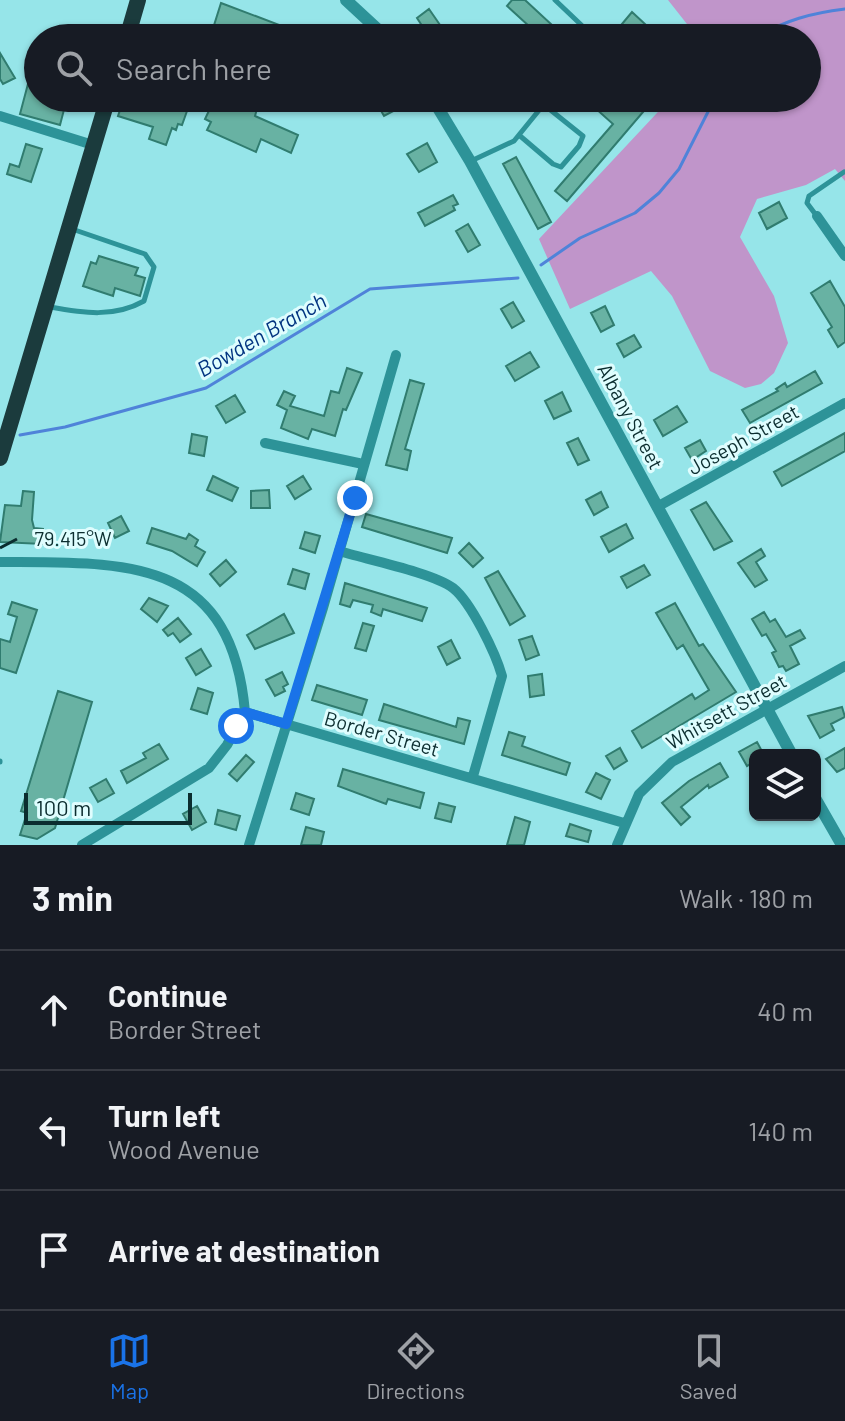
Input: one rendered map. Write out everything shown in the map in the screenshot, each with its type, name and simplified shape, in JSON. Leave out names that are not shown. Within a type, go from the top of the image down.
[{"type":"highway","points":[[131,24],[138,0]]},
{"type":"highway","points":[[0,458],[104,112]]},
{"type":"street","points":[[346,0],[372,24]]},
{"type":"street","name":"Albany Street","points":[[440,112],[470,161],[789,749]]},
{"type":"street","points":[[0,116],[93,145]]},
{"type":"street","points":[[817,216],[845,256]]},
{"type":"street","points":[[249,845],[396,355]]},
{"type":"street","name":"Joseph Street","points":[[657,507],[845,403]]},
{"type":"street","points":[[265,443],[363,464]]},
{"type":"street","points":[[339,551],[444,583],[460,595],[497,660],[502,676],[473,776]]},
{"type":"street","points":[[0,562],[129,566],[150,571],[184,588],[212,613],[231,645],[245,712],[227,745],[209,768],[82,845]]},
{"type":"street","name":"Whitsett Street","points":[[617,845],[639,794],[657,773],[845,666]]},
{"type":"street","name":"Border Street","points":[[245,712],[473,776],[624,823]]},
{"type":"street","points":[[821,808],[842,845]]},
{"type":"lane","points":[[555,0],[581,24]]},
{"type":"lane","points":[[470,161],[502,149],[519,135],[537,112]]},
{"type":"lane","points":[[519,135],[553,164],[561,167],[570,159],[583,136],[553,112]]},
{"type":"lane","points":[[817,216],[807,203],[809,196],[844,172]]},
{"type":"lane","points":[[45,306],[86,314],[130,309],[144,301],[154,267],[145,254],[70,228]]},
{"type":"shaded area","points":[[668,0],[845,0],[845,181],[835,169],[806,185],[757,199],[740,237],[774,296],[788,343],[774,373],[761,384],[745,388],[710,371],[672,296],[651,271],[570,309],[539,239],[658,112],[821,112],[821,24],[687,24]]},
{"type":"building","points":[[512,0],[525,0],[551,24],[527,24],[507,6]]},
{"type":"building","points":[[221,3],[277,24],[214,24]]},
{"type":"building","points":[[429,9],[439,24],[421,24],[417,18]]},
{"type":"building","points":[[632,12],[645,24],[622,24]]},
{"type":"building","points":[[0,53],[15,78],[3,84],[0,79]]},
{"type":"building","points":[[24,99],[24,112],[63,112],[60,125],[20,114]]},
{"type":"building","points":[[119,112],[187,112],[182,125],[178,124],[176,130],[172,128],[166,145],[149,139],[153,127],[118,116]]},
{"type":"building","points":[[208,112],[256,112],[255,116],[298,135],[291,153],[261,139],[256,152],[207,130],[211,122],[205,119]]},
{"type":"building","points":[[600,112],[643,112],[567,201],[555,191],[613,124]]},
{"type":"building","points":[[427,143],[437,162],[419,172],[407,154]]},
{"type":"building","points":[[26,144],[42,149],[31,182],[7,174],[10,164],[19,167]]},
{"type":"building","points":[[516,157],[551,222],[538,229],[503,164]]},
{"type":"building","points":[[453,195],[458,204],[453,206],[455,210],[425,226],[418,213]]},
{"type":"building","points":[[779,202],[787,218],[767,229],[759,213]]},
{"type":"building","points":[[468,224],[480,245],[468,252],[456,231]]},
{"type":"building","points":[[99,256],[138,268],[135,275],[145,278],[140,296],[115,288],[113,296],[83,286],[91,262],[96,264]]},
{"type":"building","points":[[830,281],[845,307],[845,342],[838,347],[828,330],[832,327],[811,293]]},
{"type":"building","points":[[513,302],[524,321],[512,328],[501,309]]},
{"type":"building","points":[[605,306],[614,325],[601,332],[591,313]]},
{"type":"building","points":[[634,335],[641,347],[624,357],[617,344]]},
{"type":"building","points":[[530,352],[539,367],[515,381],[506,366]]},
{"type":"building","points":[[347,368],[362,373],[346,410],[343,409],[335,436],[312,429],[308,439],[281,428],[287,410],[277,405],[284,391],[295,396],[290,406],[324,416],[331,391],[339,393]]},
{"type":"building","points":[[815,371],[822,383],[750,423],[742,410],[778,391],[776,389],[785,383],[787,387]]},
{"type":"building","points":[[410,380],[424,384],[405,449],[411,451],[407,470],[386,465]]},
{"type":"building","points":[[562,392],[571,411],[554,419],[545,401]]},
{"type":"building","points":[[235,395],[245,412],[226,423],[216,406]]},
{"type":"building","points":[[677,406],[687,422],[663,436],[654,420]]},
{"type":"building","points":[[845,433],[845,451],[782,486],[774,472]]},
{"type":"building","points":[[192,434],[207,437],[204,456],[189,453]]},
{"type":"building","points":[[578,438],[589,460],[578,465],[567,443]]},
{"type":"building","points":[[700,440],[706,451],[692,460],[685,448]]},
{"type":"building","points":[[213,476],[238,488],[232,501],[207,490]]},
{"type":"building","points":[[303,476],[311,489],[295,499],[287,486]]},
{"type":"building","points":[[269,490],[270,508],[251,508],[251,491]]},
{"type":"building","points":[[23,491],[34,492],[32,520],[34,528],[43,529],[43,544],[0,542],[5,505],[21,506]]},
{"type":"building","points":[[601,492],[608,507],[594,515],[586,500]]},
{"type":"building","points":[[706,502],[732,541],[714,550],[691,510]]},
{"type":"building","points":[[366,514],[452,538],[447,553],[362,527]]},
{"type":"building","points":[[121,516],[129,531],[115,538],[108,523]]},
{"type":"building","points":[[626,524],[633,538],[609,552],[601,537]]},
{"type":"building","points":[[152,528],[186,539],[189,534],[198,540],[195,546],[205,552],[197,566],[172,551],[147,543]]},
{"type":"building","points":[[305,532],[320,536],[315,553],[300,548]]},
{"type":"building","points":[[469,543],[483,558],[473,567],[459,553]]},
{"type":"building","points":[[761,549],[765,556],[756,562],[767,580],[755,587],[738,563]]},
{"type":"building","points":[[226,560],[236,572],[220,586],[210,574]]},
{"type":"building","points":[[644,565],[650,575],[627,588],[621,577]]},
{"type":"building","points":[[293,569],[309,574],[305,589],[288,584]]},
{"type":"building","points":[[498,571],[525,616],[510,625],[485,578]]},
{"type":"building","points":[[345,583],[427,608],[422,621],[383,609],[381,616],[371,612],[373,605],[353,600],[350,607],[340,604]]},
{"type":"building","points":[[149,598],[168,606],[157,622],[141,609]]},
{"type":"building","points":[[12,602],[37,610],[16,673],[0,668],[0,639],[10,642],[17,617],[8,614]]},
{"type":"building","points":[[675,603],[699,646],[703,644],[736,692],[642,748],[632,731],[692,694],[695,699],[709,690],[683,645],[677,649],[656,613]]},
{"type":"building","points":[[764,612],[770,622],[775,619],[786,637],[800,630],[805,638],[790,646],[799,664],[786,671],[783,666],[779,667],[772,653],[776,651],[752,619]]},
{"type":"building","points":[[284,614],[294,633],[255,649],[247,635]]},
{"type":"building","points":[[178,618],[191,634],[180,642],[173,633],[168,636],[163,630]]},
{"type":"building","points":[[363,623],[374,626],[366,651],[355,648]]},
{"type":"building","points":[[532,636],[539,655],[526,660],[519,640]]},
{"type":"building","points":[[451,640],[460,658],[447,665],[438,647]]},
{"type":"building","points":[[201,649],[211,666],[196,675],[186,658]]},
{"type":"building","points":[[282,672],[288,684],[283,687],[285,691],[275,696],[266,680]]},
{"type":"building","points":[[542,674],[544,695],[530,697],[528,676]]},
{"type":"building","points":[[317,685],[367,700],[362,715],[312,700]]},
{"type":"building","points":[[198,688],[213,693],[207,714],[191,709]]},
{"type":"building","points":[[58,691],[92,702],[55,828],[37,839],[20,835],[27,813],[21,811]]},
{"type":"building","points":[[384,704],[456,727],[458,718],[470,721],[464,744],[379,720]]},
{"type":"building","points":[[842,707],[845,717],[831,724],[834,730],[820,738],[808,716]]},
{"type":"building","points":[[509,732],[525,737],[522,746],[570,763],[566,775],[502,755]]},
{"type":"building","points":[[757,742],[761,749],[749,749],[747,766],[739,752]]},
{"type":"building","points":[[159,744],[168,759],[127,783],[121,771],[146,758],[143,753]]},
{"type":"building","points":[[620,748],[627,761],[614,769],[606,756]]},
{"type":"building","points":[[845,748],[845,768],[837,772],[826,759]]},
{"type":"building","points":[[246,755],[254,762],[237,781],[229,774]]},
{"type":"building","points":[[720,763],[728,777],[709,788],[708,785],[681,807],[690,817],[681,825],[662,803],[689,781]]},
{"type":"building","points":[[343,769],[424,793],[420,808],[388,799],[386,804],[338,786]]},
{"type":"building","points":[[596,773],[610,780],[601,799],[586,792]]},
{"type":"building","points":[[106,779],[114,793],[98,802],[90,788]]},
{"type":"building","points":[[296,793],[314,799],[309,815],[291,809]]},
{"type":"building","points":[[439,803],[455,807],[451,822],[435,818]]},
{"type":"building","points":[[197,806],[206,822],[192,830],[183,814]]},
{"type":"building","points":[[218,810],[240,816],[236,830],[215,824]]},
{"type":"building","points":[[515,817],[530,822],[524,845],[507,845]]},
{"type":"building","points":[[570,824],[591,831],[588,842],[566,836]]},
{"type":"building","points":[[306,827],[324,832],[321,845],[301,845]]},
{"type":"waterway","name":"Bowden Branch","points":[[783,24],[845,9]]},
{"type":"waterway","name":"Bowden Branch","points":[[541,265],[580,238],[635,213],[659,193],[679,169],[708,112]]},
{"type":"waterway","name":"Bowden Branch","points":[[20,435],[65,427],[206,388],[370,289],[518,278]]},
{"type":"route","points":[[236,726],[245,712],[286,724],[355,498]]}]
